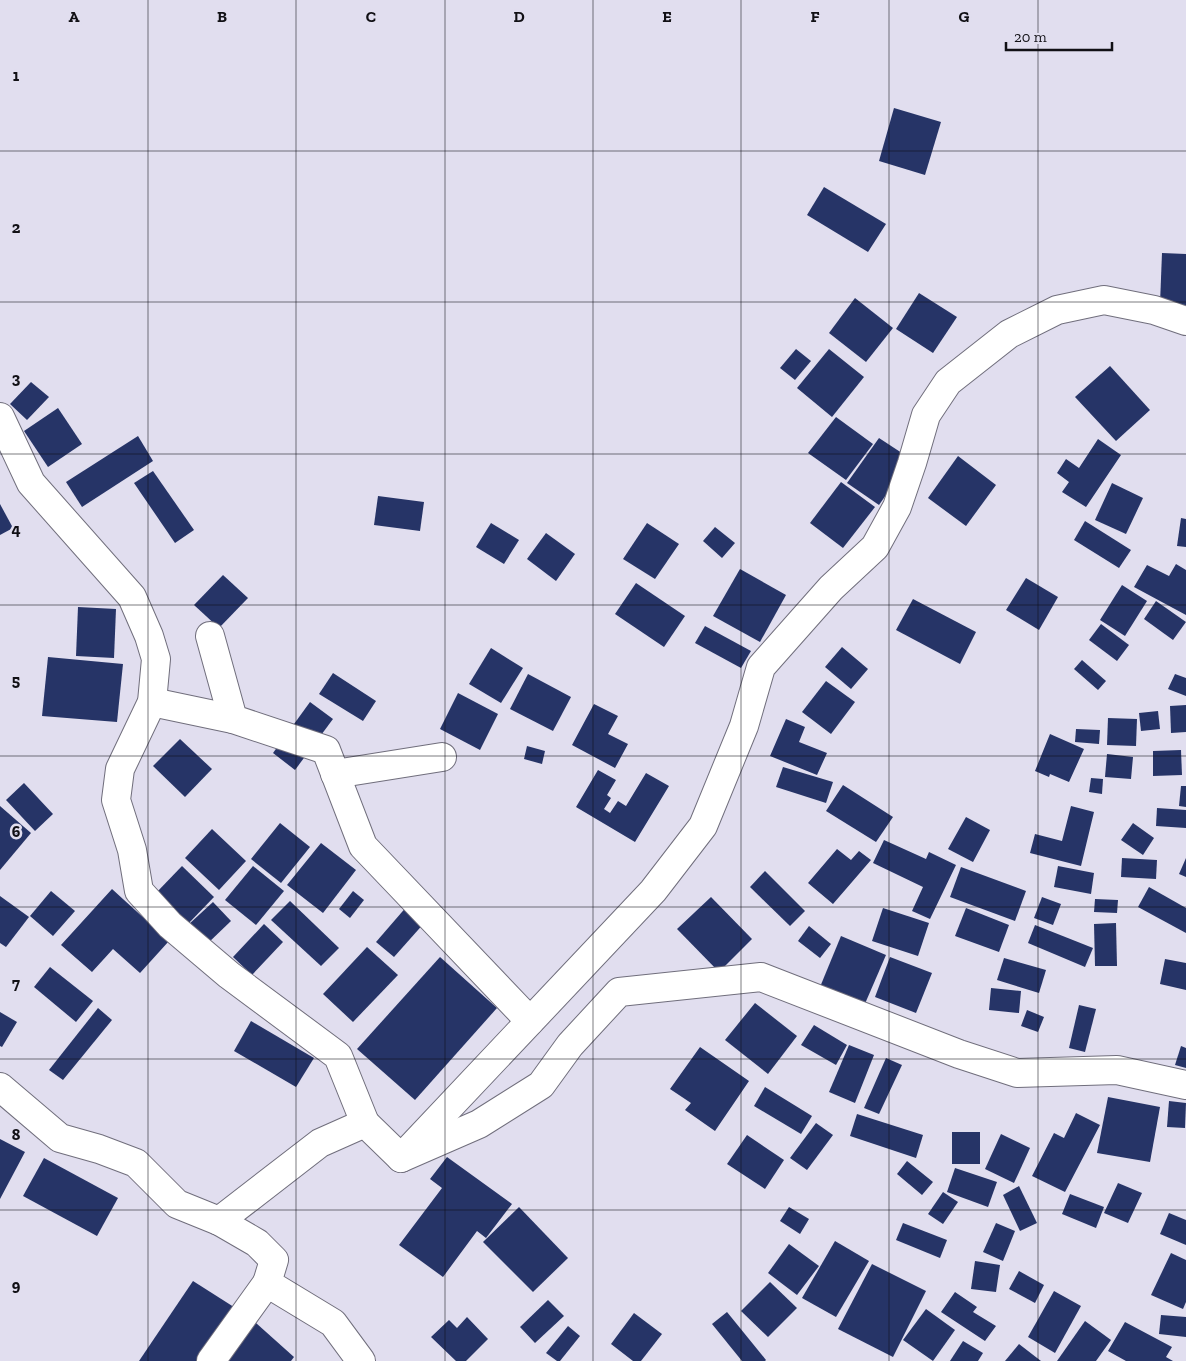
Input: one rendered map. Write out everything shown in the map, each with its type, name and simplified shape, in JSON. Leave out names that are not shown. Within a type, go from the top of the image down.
[{"type":"street","points":[[401,1158],[653,891],[703,826],[744,726],[761,667],[831,588],[875,547],[897,507],[926,416],[948,382],[1009,334],[1057,310],[1104,300],[1154,310],[1186,321]]},
{"type":"street","points":[[0,417],[31,483],[132,597],[149,636],[156,659],[152,702],[120,769],[116,800],[132,850],[139,891],[170,925],[229,975],[338,1056],[364,1122],[401,1158]]},
{"type":"street","points":[[210,636],[232,719]]},
{"type":"street","points":[[152,702],[232,719],[326,750],[363,846],[530,1021]]},
{"type":"street","points":[[336,774],[442,757]]},
{"type":"street","points":[[401,1158],[478,1124],[541,1085],[570,1045],[619,992],[761,977],[959,1054],[1016,1073],[1117,1070],[1186,1085]]},
{"type":"street","points":[[0,1087],[60,1138],[99,1149],[136,1163],[177,1204],[218,1221],[257,1243],[274,1260],[267,1284],[211,1361]]},
{"type":"street","points":[[218,1221],[320,1143],[364,1122]]},
{"type":"street","points":[[267,1284],[332,1323],[361,1361]]},
{"type":"building","points":[[894,108],[941,122],[925,175],[879,161]]},
{"type":"building","points":[[824,187],[886,224],[868,252],[807,215]]},
{"type":"building","points":[[1162,253],[1186,254],[1186,305],[1160,304]]},
{"type":"building","points":[[919,293],[957,317],[933,353],[896,329]]},
{"type":"building","points":[[855,298],[893,328],[866,362],[829,333]]},
{"type":"building","points":[[796,349],[811,361],[795,380],[780,368]]},
{"type":"building","points":[[829,349],[864,377],[832,417],[797,388]]},
{"type":"building","points":[[1110,366],[1150,410],[1116,441],[1075,397]]},
{"type":"building","points":[[31,382],[49,397],[27,420],[10,404]]},
{"type":"building","points":[[58,408],[82,444],[48,467],[24,431]]},
{"type":"building","points":[[836,417],[873,444],[846,480],[808,453]]},
{"type":"building","points":[[138,436],[153,461],[82,507],[66,482]]},
{"type":"building","points":[[879,438],[911,459],[879,505],[847,483]]},
{"type":"building","points":[[1098,439],[1121,455],[1086,507],[1062,492],[1069,482],[1057,473],[1066,459],[1079,468]]},
{"type":"building","points":[[958,456],[996,485],[966,526],[928,498]]},
{"type":"building","points":[[153,471],[194,530],[175,543],[134,483]]},
{"type":"building","points":[[841,482],[875,507],[843,548],[810,523]]},
{"type":"building","points":[[1112,483],[1143,498],[1126,534],[1095,520]]},
{"type":"building","points":[[378,496],[424,502],[420,531],[374,525]]},
{"type":"building","points":[[0,504],[13,528],[0,535]]},
{"type":"building","points":[[1181,518],[1186,519],[1186,547],[1177,546]]},
{"type":"building","points":[[1085,521],[1131,550],[1119,568],[1074,540]]},
{"type":"building","points":[[491,523],[519,540],[504,564],[476,547]]},
{"type":"building","points":[[647,523],[679,544],[655,579],[623,559]]},
{"type":"building","points":[[715,527],[735,543],[722,558],[703,541]]},
{"type":"building","points":[[546,533],[575,554],[556,581],[527,559]]},
{"type":"building","points":[[1176,564],[1186,570],[1186,615],[1134,587],[1147,565],[1169,576]]},
{"type":"building","points":[[740,569],[786,595],[760,642],[713,616]]},
{"type":"building","points":[[223,575],[248,598],[219,628],[194,605]]},
{"type":"building","points":[[1026,578],[1058,597],[1039,630],[1006,610]]},
{"type":"building","points":[[636,583],[685,616],[664,647],[615,614]]},
{"type":"building","points":[[1122,585],[1147,601],[1125,636],[1100,620]]},
{"type":"building","points":[[913,599],[976,632],[960,664],[896,630]]},
{"type":"building","points":[[1156,601],[1186,622],[1173,640],[1144,619]]},
{"type":"building","points":[[78,607],[116,609],[114,658],[76,656]]},
{"type":"building","points":[[1101,624],[1129,645],[1117,661],[1089,640]]},
{"type":"building","points":[[705,626],[751,651],[741,668],[695,643]]},
{"type":"building","points":[[842,647],[868,669],[851,689],[825,667]]},
{"type":"building","points":[[491,648],[523,668],[501,703],[469,684]]},
{"type":"building","points":[[48,657],[123,664],[117,722],[42,716]]},
{"type":"building","points":[[1082,660],[1106,681],[1098,690],[1074,669]]},
{"type":"building","points":[[333,673],[376,701],[363,721],[319,694]]},
{"type":"building","points":[[528,674],[571,697],[553,731],[510,709]]},
{"type":"building","points":[[1175,674],[1186,678],[1186,696],[1168,689]]},
{"type":"building","points":[[826,681],[855,702],[831,734],[802,712]]},
{"type":"building","points":[[458,693],[498,714],[480,750],[440,729]]},
{"type":"building","points":[[310,702],[333,719],[295,770],[273,753]]},
{"type":"building","points":[[594,704],[618,716],[608,734],[628,744],[615,768],[572,745]]},
{"type":"building","points":[[1186,705],[1186,732],[1171,733],[1170,706]]},
{"type":"building","points":[[1158,711],[1160,729],[1141,731],[1139,713]]},
{"type":"building","points":[[1108,718],[1137,719],[1136,746],[1107,745]]},
{"type":"building","points":[[786,719],[805,727],[799,742],[827,753],[817,775],[770,756]]},
{"type":"building","points":[[1076,729],[1100,730],[1099,744],[1075,742]]},
{"type":"building","points":[[1050,734],[1084,749],[1069,782],[1050,774],[1049,777],[1035,771]]},
{"type":"building","points":[[180,739],[212,769],[185,797],[153,766]]},
{"type":"building","points":[[527,746],[545,751],[542,764],[524,759]]},
{"type":"building","points":[[1181,750],[1182,775],[1153,776],[1153,751]]},
{"type":"building","points":[[1107,754],[1133,757],[1131,779],[1105,777]]},
{"type":"building","points":[[783,767],[833,782],[826,803],[776,787]]},
{"type":"building","points":[[598,770],[616,780],[607,795],[611,798],[604,809],[610,813],[618,801],[626,806],[646,773],[669,786],[635,842],[576,807]]},
{"type":"building","points":[[1091,778],[1103,779],[1102,794],[1089,792]]},
{"type":"building","points":[[24,783],[53,814],[35,831],[6,800]]},
{"type":"building","points":[[843,785],[893,817],[876,842],[826,811]]},
{"type":"building","points":[[1181,786],[1186,786],[1186,807],[1179,806]]},
{"type":"building","points":[[0,806],[31,833],[0,870]]},
{"type":"building","points":[[1071,806],[1094,812],[1081,866],[1030,853],[1035,834],[1062,841]]},
{"type":"building","points":[[1157,808],[1186,810],[1186,828],[1156,826]]},
{"type":"building","points":[[966,817],[990,830],[973,862],[948,849]]},
{"type":"building","points":[[280,823],[310,847],[281,883],[251,859]]},
{"type":"building","points":[[1133,823],[1154,838],[1143,855],[1121,840]]},
{"type":"building","points":[[212,829],[246,861],[219,890],[185,858]]},
{"type":"building","points":[[884,840],[926,859],[929,852],[956,865],[930,919],[912,911],[923,887],[873,863]]},
{"type":"building","points":[[321,843],[356,870],[323,913],[287,885]]},
{"type":"building","points":[[837,849],[851,860],[859,851],[871,860],[833,904],[808,883]]},
{"type":"building","points":[[1122,858],[1157,860],[1156,879],[1121,877]]},
{"type":"building","points":[[1186,858],[1186,877],[1179,874]]},
{"type":"building","points":[[182,866],[214,897],[188,924],[156,893]]},
{"type":"building","points":[[253,866],[284,891],[256,925],[225,900]]},
{"type":"building","points":[[1058,866],[1094,873],[1091,894],[1054,887]]},
{"type":"building","points":[[961,867],[1026,891],[1015,921],[950,897]]},
{"type":"building","points":[[765,871],[805,911],[790,926],[750,887]]},
{"type":"building","points":[[1149,887],[1186,908],[1186,933],[1138,907]]},
{"type":"building","points":[[112,889],[169,941],[140,973],[113,949],[92,972],[61,945]]},
{"type":"building","points":[[51,891],[75,911],[53,936],[30,916]]},
{"type":"building","points":[[353,891],[364,900],[350,918],[339,909]]},
{"type":"building","points":[[0,896],[29,917],[6,947],[0,943]]},
{"type":"building","points":[[711,897],[752,939],[719,972],[677,929]]},
{"type":"building","points":[[1042,897],[1061,904],[1053,925],[1034,918]]},
{"type":"building","points":[[1095,899],[1118,900],[1117,913],[1094,912]]},
{"type":"building","points":[[290,901],[339,948],[321,966],[271,920]]},
{"type":"building","points":[[213,902],[231,921],[206,945],[188,925]]},
{"type":"building","points":[[408,905],[426,921],[394,957],[376,942]]},
{"type":"building","points":[[883,908],[929,923],[918,956],[872,941]]},
{"type":"building","points":[[966,908],[1009,925],[999,952],[955,936]]},
{"type":"building","points":[[1116,923],[1117,966],[1095,966],[1094,924]]},
{"type":"building","points":[[264,924],[283,942],[252,975],[233,957]]},
{"type":"building","points":[[1035,925],[1093,948],[1085,967],[1028,943]]},
{"type":"building","points":[[809,926],[831,944],[820,958],[798,941]]},
{"type":"building","points":[[841,936],[886,955],[864,1006],[820,987]]},
{"type":"building","points":[[367,947],[398,975],[353,1022],[323,994]]},
{"type":"building","points":[[440,957],[497,1008],[415,1100],[357,1049]]},
{"type":"building","points":[[890,957],[932,973],[916,1013],[875,997]]},
{"type":"building","points":[[1004,958],[1046,970],[1039,993],[997,980]]},
{"type":"building","points":[[1165,959],[1186,963],[1186,990],[1160,984]]},
{"type":"building","points":[[50,967],[93,1001],[76,1022],[34,987]]},
{"type":"building","points":[[991,988],[1021,991],[1019,1013],[989,1010]]},
{"type":"building","points":[[755,1003],[797,1036],[768,1074],[725,1040]]},
{"type":"building","points":[[1079,1005],[1096,1009],[1085,1052],[1069,1048]]},
{"type":"building","points":[[98,1008],[112,1020],[63,1080],[49,1070]]},
{"type":"building","points":[[1027,1010],[1044,1017],[1038,1032],[1021,1026]]},
{"type":"building","points":[[0,1012],[17,1022],[2,1047],[0,1046]]},
{"type":"building","points":[[251,1021],[314,1058],[296,1087],[234,1051]]},
{"type":"building","points":[[814,1025],[847,1045],[836,1065],[801,1045]]},
{"type":"building","points":[[849,1045],[874,1055],[855,1103],[829,1092]]},
{"type":"building","points":[[1181,1046],[1186,1048],[1186,1068],[1175,1065]]},
{"type":"building","points":[[700,1047],[749,1081],[715,1131],[685,1110],[691,1103],[670,1089]]},
{"type":"building","points":[[886,1058],[902,1065],[879,1114],[864,1108]]},
{"type":"building","points":[[765,1087],[812,1116],[801,1134],[754,1106]]},
{"type":"building","points":[[1108,1097],[1160,1107],[1150,1162],[1097,1153]]},
{"type":"building","points":[[1169,1101],[1186,1103],[1185,1128],[1167,1127]]},
{"type":"building","points":[[1076,1113],[1100,1125],[1065,1192],[1032,1176],[1054,1133],[1064,1138]]},
{"type":"building","points":[[857,1114],[923,1135],[916,1158],[850,1136]]},
{"type":"building","points":[[816,1123],[833,1135],[807,1170],[790,1158]]},
{"type":"building","points":[[952,1132],[980,1132],[980,1164],[952,1164]]},
{"type":"building","points":[[1001,1134],[1030,1148],[1014,1183],[985,1169]]},
{"type":"building","points":[[747,1135],[784,1160],[765,1189],[727,1164]]},
{"type":"building","points":[[0,1139],[25,1152],[0,1199]]},
{"type":"building","points":[[447,1157],[512,1204],[486,1238],[477,1231],[443,1277],[399,1245],[442,1188],[430,1179]]},
{"type":"building","points":[[44,1158],[118,1198],[97,1236],[23,1196]]},
{"type":"building","points":[[907,1161],[933,1182],[922,1195],[897,1174]]},
{"type":"building","points":[[955,1168],[997,1182],[988,1207],[947,1192]]},
{"type":"building","points":[[1118,1183],[1142,1193],[1128,1223],[1104,1213]]},
{"type":"building","points":[[1019,1186],[1037,1223],[1020,1231],[1003,1195]]},
{"type":"building","points":[[943,1192],[958,1202],[943,1224],[928,1214]]},
{"type":"building","points":[[1070,1194],[1104,1207],[1096,1228],[1062,1214]]},
{"type":"building","points":[[519,1207],[568,1258],[533,1292],[483,1242]]},
{"type":"building","points":[[789,1207],[809,1219],[800,1234],[780,1221]]},
{"type":"building","points":[[1169,1213],[1186,1220],[1186,1245],[1160,1234]]},
{"type":"building","points":[[903,1223],[947,1240],[940,1258],[896,1240]]},
{"type":"building","points":[[996,1223],[1015,1231],[1003,1261],[983,1252]]},
{"type":"building","points":[[835,1241],[869,1261],[836,1317],[802,1298]]},
{"type":"building","points":[[789,1244],[819,1266],[797,1295],[768,1273]]},
{"type":"building","points":[[1171,1253],[1186,1260],[1186,1302],[1183,1309],[1151,1295]]},
{"type":"building","points":[[975,1261],[1000,1265],[996,1292],[971,1289]]},
{"type":"building","points":[[872,1264],[926,1291],[893,1357],[838,1329]]},
{"type":"building","points":[[1019,1271],[1044,1285],[1035,1303],[1009,1289]]},
{"type":"building","points":[[193,1281],[237,1309],[202,1361],[139,1361]]},
{"type":"building","points":[[770,1282],[797,1308],[768,1337],[741,1311]]},
{"type":"building","points":[[1054,1291],[1081,1306],[1055,1353],[1028,1337]]},
{"type":"building","points":[[955,1292],[977,1307],[973,1312],[996,1326],[985,1341],[941,1312]]},
{"type":"building","points":[[548,1300],[564,1316],[535,1343],[520,1327]]},
{"type":"building","points":[[926,1309],[955,1330],[933,1361],[903,1340]]},
{"type":"building","points":[[727,1312],[765,1361],[742,1361],[712,1324]]},
{"type":"building","points":[[634,1313],[662,1334],[641,1361],[633,1361],[611,1344]]},
{"type":"building","points":[[1161,1315],[1186,1317],[1186,1337],[1159,1334]]},
{"type":"building","points":[[467,1317],[488,1339],[466,1361],[456,1361],[431,1337],[449,1320],[457,1328]]},
{"type":"building","points":[[1085,1321],[1111,1340],[1096,1361],[1057,1361]]},
{"type":"building","points":[[1125,1322],[1172,1347],[1166,1357],[1173,1361],[1126,1361],[1108,1351]]},
{"type":"building","points":[[256,1323],[294,1357],[291,1361],[222,1361]]},
{"type":"building","points":[[568,1326],[580,1336],[560,1361],[557,1361],[546,1353]]},
{"type":"building","points":[[963,1341],[983,1353],[978,1361],[950,1361]]},
{"type":"building","points":[[1019,1344],[1041,1361],[1005,1361]]}]
